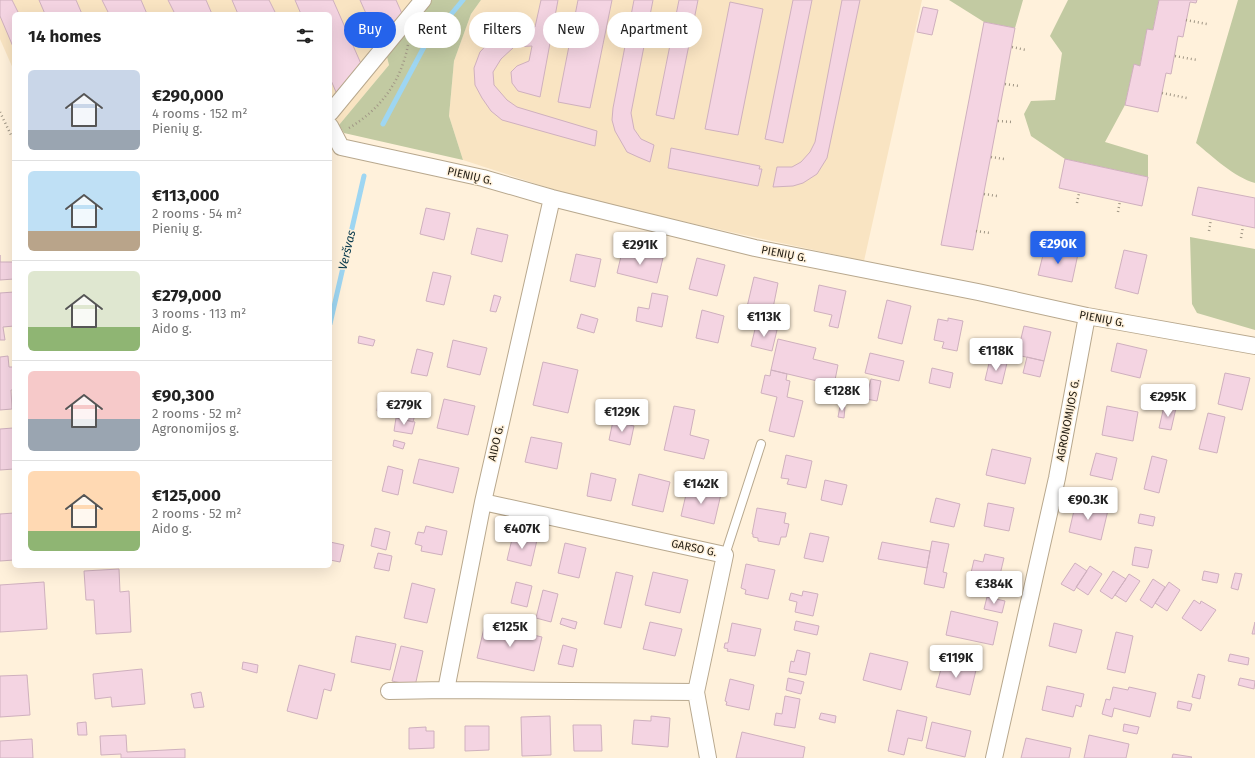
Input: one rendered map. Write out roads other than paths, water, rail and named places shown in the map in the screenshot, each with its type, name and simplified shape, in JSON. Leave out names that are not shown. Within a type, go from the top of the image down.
[{"type":"street","points":[[332,111],[423,0]]},
{"type":"street","name":"PIENIŲ G.","points":[[333,131],[341,147],[483,178],[552,198],[755,248],[978,292],[1088,316],[1255,346]]},
{"type":"street","name":"AIDO G.","points":[[446,690],[483,502],[552,198]]},
{"type":"street","name":"AGRONOMIJOS G.","points":[[994,758],[1057,478],[1088,316]]},
{"type":"street","name":"GARSO G.","points":[[483,502],[725,555],[696,692],[708,758]]},
{"type":"street","points":[[389,690],[696,692]]},
{"type":"lane","points":[[725,555],[761,444]]},
{"type":"waterway","name":"Veršvas","points":[[383,124],[424,47],[463,0]]},
{"type":"waterway","name":"Veršvas","points":[[332,315],[364,176]]}]
